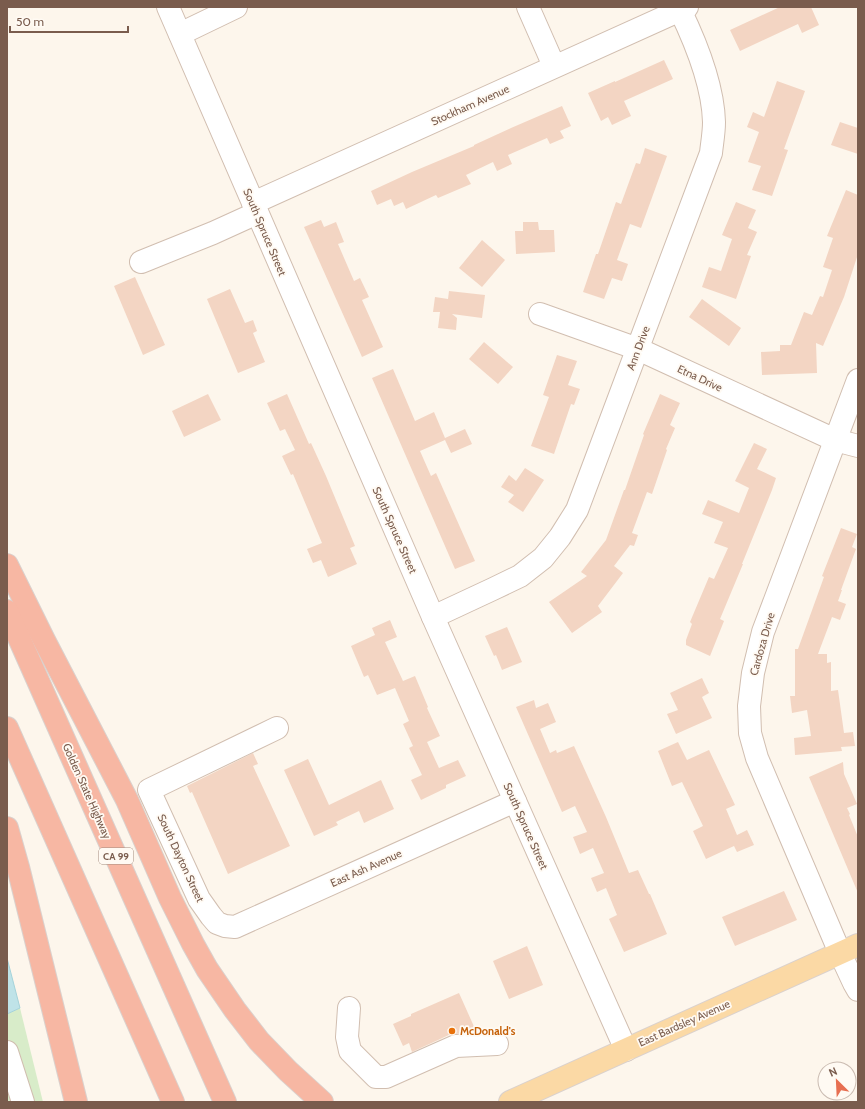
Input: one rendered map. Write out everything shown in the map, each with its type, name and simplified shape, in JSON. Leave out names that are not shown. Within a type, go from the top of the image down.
[{"type":"highway","points":[[7,565],[127,800],[192,944],[235,1010],[259,1041],[288,1071],[322,1102]]},
{"type":"highway","name":"Golden State Highway","points":[[7,611],[225,1102]]},
{"type":"highway","points":[[7,728],[173,1102]]},
{"type":"highway","points":[[7,828],[76,1102]]},
{"type":"main road","name":"East Bardsley Avenue","points":[[514,1101],[849,949]]},
{"type":"street","name":"South Spruce Street","points":[[168,7],[433,617],[626,1050]]},
{"type":"street","points":[[180,34],[236,7]]},
{"type":"street","points":[[528,7],[554,66]]},
{"type":"street","name":"Stockham Avenue","points":[[141,262],[213,233],[255,208],[554,66],[684,9]]},
{"type":"street","name":"Ann Drive","points":[[433,617],[520,576],[543,558],[556,542],[577,510],[711,153],[714,123],[711,98],[684,9]]},
{"type":"street","name":"Etna Drive","points":[[540,314],[638,349],[835,440],[858,446]]},
{"type":"street","name":"Cardoza Drive","points":[[858,380],[763,632],[753,673],[749,706],[750,733],[757,758],[849,949],[854,983],[858,990]]},
{"type":"street","name":"South Dayton Street","points":[[217,923],[199,898],[149,790],[277,728]]},
{"type":"street","name":"East Ash Avenue","points":[[217,923],[235,927],[515,801]]},
{"type":"street","points":[[349,1008],[347,1037],[350,1051],[376,1077],[386,1076],[456,1046],[497,1044]]},
{"type":"street","points":[[7,1052],[17,1097]]},
{"type":"green space","points":[[20,1008],[43,1102],[7,1102],[7,1014]]},
{"type":"water","points":[[7,958],[20,1008],[7,1014]]},
{"type":"building","points":[[780,7],[811,7],[819,25],[802,33],[798,24],[740,51],[730,30]]},
{"type":"building","points":[[664,60],[673,79],[624,101],[631,116],[612,125],[608,117],[601,121],[588,93]]},
{"type":"building","points":[[777,81],[805,91],[784,149],[788,150],[772,196],[752,190],[761,166],[748,162],[759,132],[747,127],[753,112],[764,117]]},
{"type":"building","points":[[562,106],[571,126],[560,131],[564,138],[550,144],[547,138],[508,155],[512,164],[497,171],[493,162],[466,175],[471,184],[438,198],[436,195],[406,209],[403,202],[394,206],[391,199],[377,205],[371,191]]},
{"type":"building","points":[[840,122],[858,128],[858,154],[831,145]]},
{"type":"building","points":[[645,148],[667,156],[641,228],[630,224],[617,260],[628,264],[622,281],[612,278],[604,299],[583,292],[616,202],[621,204],[636,163],[640,164]]},
{"type":"building","points":[[846,190],[858,195],[858,254],[844,297],[823,346],[816,343],[817,373],[762,375],[761,352],[780,351],[780,345],[791,345],[804,312],[812,315],[820,296],[823,297],[832,270],[823,267],[833,238],[827,236]]},
{"type":"building","points":[[736,202],[756,210],[748,228],[757,232],[747,255],[751,256],[736,299],[702,287],[709,267],[721,271],[732,239],[722,235]]},
{"type":"building","points":[[321,220],[324,227],[336,222],[344,242],[338,244],[354,281],[360,278],[369,297],[362,300],[383,347],[362,357],[304,227]]},
{"type":"building","points":[[523,222],[538,222],[539,230],[554,230],[555,252],[516,254],[515,231],[523,231]]},
{"type":"building","points":[[482,240],[505,260],[482,287],[459,268]]},
{"type":"building","points":[[135,277],[165,345],[143,355],[114,286]]},
{"type":"building","points":[[230,289],[245,323],[253,320],[257,331],[253,333],[265,362],[238,373],[207,299]]},
{"type":"building","points":[[449,291],[485,295],[482,318],[452,314],[457,318],[456,330],[438,328],[440,312],[433,312],[435,297],[448,299]]},
{"type":"building","points":[[702,299],[741,328],[729,346],[689,317]]},
{"type":"building","points":[[484,342],[513,367],[498,384],[469,359]]},
{"type":"building","points":[[557,355],[577,361],[568,385],[580,389],[574,405],[571,404],[554,454],[531,446],[549,397],[543,395]]},
{"type":"building","points":[[393,369],[415,421],[434,412],[445,438],[465,429],[472,444],[451,453],[445,440],[420,451],[431,476],[436,473],[475,561],[455,569],[372,378]]},
{"type":"building","points":[[208,394],[221,420],[184,437],[172,411]]},
{"type":"building","points":[[287,394],[309,444],[311,443],[326,476],[355,546],[350,548],[357,564],[328,577],[321,560],[313,563],[307,549],[322,543],[293,474],[291,475],[282,456],[295,450],[285,429],[280,431],[267,403]]},
{"type":"building","points":[[660,394],[680,403],[670,425],[675,428],[666,449],[667,450],[652,494],[647,492],[632,533],[638,535],[634,546],[630,545],[614,566],[623,573],[598,606],[602,612],[572,633],[549,602],[587,576],[581,572],[606,540],[625,490],[644,435],[643,434]]},
{"type":"building","points":[[754,443],[767,449],[757,469],[776,478],[720,619],[724,621],[710,656],[686,645],[686,640],[692,624],[690,622],[709,577],[714,579],[728,548],[714,543],[723,522],[702,514],[708,500],[739,513],[749,488],[735,481]]},
{"type":"building","points":[[525,468],[544,480],[523,512],[508,502],[514,495],[501,487],[509,475],[516,481]]},
{"type":"building","points":[[841,528],[857,534],[852,547],[856,549],[838,601],[846,604],[840,620],[832,617],[818,654],[827,654],[827,663],[831,662],[831,691],[838,690],[844,733],[853,732],[855,746],[841,747],[842,751],[795,755],[794,738],[811,736],[807,710],[792,713],[790,696],[795,696],[795,649],[798,649],[824,577],[822,576]]},
{"type":"building","points":[[390,620],[397,637],[385,642],[403,681],[415,676],[428,707],[427,708],[440,736],[427,742],[439,768],[458,760],[466,776],[446,785],[446,788],[421,800],[411,780],[422,775],[409,748],[413,746],[403,724],[409,721],[395,688],[377,695],[368,675],[364,677],[351,646],[375,635],[372,628]]},
{"type":"building","points":[[507,627],[522,662],[502,670],[496,655],[494,656],[485,636]]},
{"type":"building","points":[[702,678],[709,693],[702,697],[712,718],[676,734],[667,714],[678,710],[670,693]]},
{"type":"building","points":[[534,700],[536,708],[548,703],[556,722],[540,729],[550,753],[556,750],[557,753],[574,746],[629,873],[638,870],[667,934],[624,952],[609,919],[617,915],[606,888],[597,892],[591,878],[604,873],[593,848],[580,854],[573,837],[587,832],[575,806],[562,812],[516,707]]},
{"type":"building","points":[[678,742],[687,760],[709,750],[735,805],[726,809],[737,835],[747,830],[754,845],[737,852],[734,846],[706,859],[693,831],[703,826],[682,782],[672,786],[658,751]]},
{"type":"building","points":[[253,753],[258,764],[253,766],[290,846],[228,874],[192,792],[190,793],[187,786]]},
{"type":"building","points":[[308,759],[329,805],[381,780],[394,809],[364,823],[359,811],[336,822],[338,825],[314,836],[284,770]]},
{"type":"building","points":[[843,762],[844,774],[857,804],[847,808],[858,837],[858,893],[809,777]]},
{"type":"building","points":[[784,891],[797,920],[735,946],[722,917]]},
{"type":"building","points":[[527,946],[543,985],[509,999],[493,961]]},
{"type":"building","points":[[459,993],[476,1031],[472,1033],[451,1034],[412,1052],[409,1043],[403,1046],[393,1024],[411,1016],[411,1014]]},
{"type":"place","name":"McDonald's","points":[[452,1031]]}]
